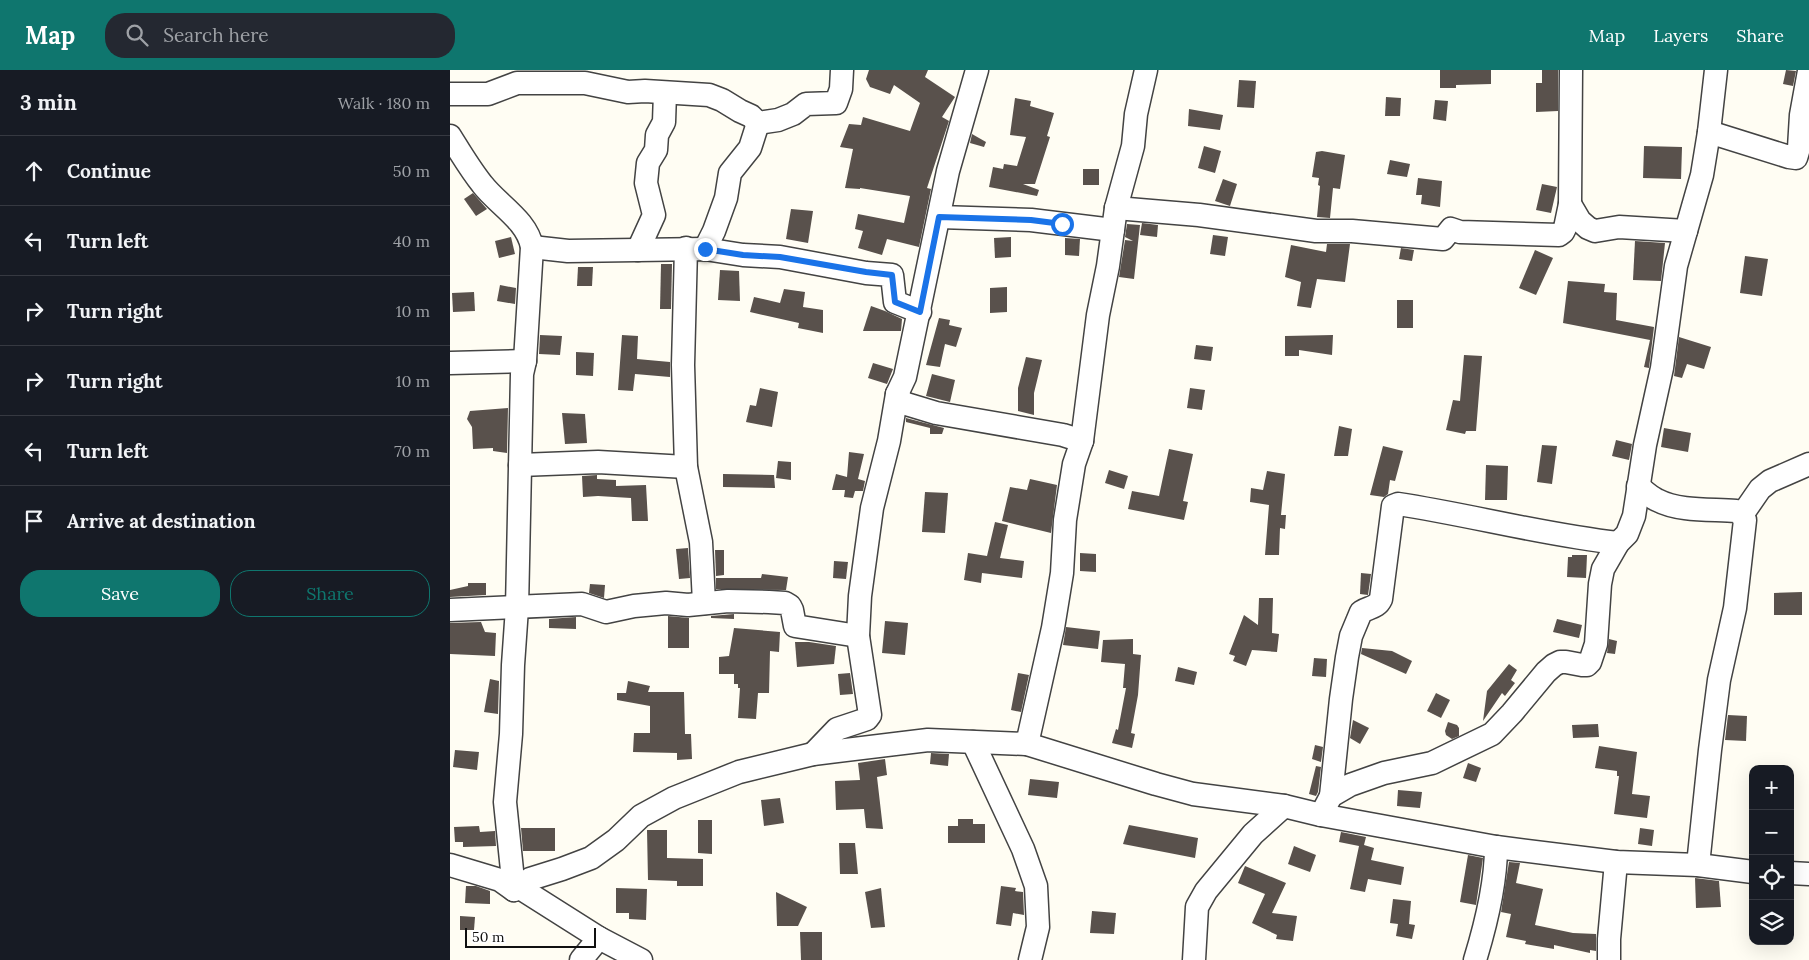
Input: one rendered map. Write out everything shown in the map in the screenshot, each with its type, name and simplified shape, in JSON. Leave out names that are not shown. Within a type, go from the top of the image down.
[{"type":"street","points":[[758,124],[778,120],[793,114],[806,104],[836,102],[841,88],[842,70]]},
{"type":"street","points":[[1027,744],[1053,628],[1062,573],[1067,510],[1074,464],[1082,441],[1098,315],[1108,266],[1116,208],[1133,146],[1136,114],[1146,70]]},
{"type":"street","points":[[1116,208],[1199,215],[1316,231],[1361,231],[1443,239],[1451,229],[1460,232],[1559,235],[1565,228],[1570,204],[1571,70]]},
{"type":"street","points":[[1326,806],[1350,785],[1369,777],[1432,763],[1492,734],[1554,665],[1566,662],[1582,666],[1587,665],[1592,657],[1596,644],[1600,584],[1603,569],[1618,543],[1629,530],[1634,516],[1638,486],[1662,368],[1676,266],[1702,175],[1716,70]]},
{"type":"street","points":[[813,754],[837,729],[867,719],[870,715],[858,636],[860,596],[872,508],[889,441],[897,394],[906,377],[948,171],[971,71]]},
{"type":"street","points":[[1709,132],[1796,158],[1799,148],[1800,115],[1809,71]]},
{"type":"street","points":[[450,94],[488,94],[517,83],[586,83],[628,92],[645,91],[709,95],[752,116],[758,124]]},
{"type":"street","points":[[638,250],[654,216],[646,184],[648,163],[656,150],[657,135],[664,122],[665,93]]},
{"type":"street","points":[[704,603],[701,542],[686,467],[682,365],[696,249],[714,231],[726,198],[730,173],[750,148],[758,124]]},
{"type":"street","points":[[450,136],[483,186],[495,200],[520,221],[528,234],[532,247],[525,361],[522,374],[517,608],[511,734],[505,802],[514,890]]},
{"type":"street","points":[[1570,204],[1580,221],[1595,231],[1619,227],[1686,232]]},
{"type":"street","points":[[939,217],[1031,220],[1113,230]]},
{"type":"street","points":[[532,247],[568,251],[696,249],[743,255],[780,257],[892,275],[895,302],[920,312]]},
{"type":"street","points":[[450,363],[525,361]]},
{"type":"street","points":[[897,394],[904,403],[936,413],[1063,435],[1082,441]]},
{"type":"street","points":[[520,465],[598,462],[686,467]]},
{"type":"street","points":[[1742,515],[1752,499],[1765,485],[1809,464]]},
{"type":"street","points":[[1638,486],[1656,500],[1667,504],[1683,508],[1736,511],[1745,520],[1735,608],[1719,680],[1698,865]]},
{"type":"street","points":[[1326,806],[1351,636],[1361,612],[1376,607],[1381,599],[1393,506],[1398,504],[1453,512],[1570,536],[1618,543]]},
{"type":"street","points":[[450,610],[582,604],[606,612],[634,606],[666,603],[688,605],[728,601],[785,604],[792,610],[795,626],[858,636]]},
{"type":"street","points":[[514,890],[530,879],[562,870],[591,858],[616,840],[641,816],[674,798],[740,772],[813,754],[928,740],[1000,741],[1027,744],[1193,794],[1284,806],[1326,806],[1496,847],[1616,862],[1698,865],[1749,871]]},
{"type":"street","points":[[973,742],[1023,849],[1036,886],[1038,927],[1030,960]]},
{"type":"street","points":[[1194,960],[1197,907],[1206,891],[1253,834],[1284,806]]},
{"type":"street","points":[[1474,960],[1483,930],[1496,869],[1496,847]]},
{"type":"street","points":[[1609,960],[1616,862]]},
{"type":"street","points":[[450,865],[500,880],[514,890]]},
{"type":"street","points":[[1794,873],[1809,874]]},
{"type":"street","points":[[514,890],[520,888],[599,938],[641,960]]},
{"type":"street","points":[[581,960],[599,938]]},
{"type":"building","points":[[869,70],[928,70],[925,77],[955,97],[942,117],[949,121],[927,188],[931,189],[919,247],[887,239],[882,255],[858,248],[863,231],[855,229],[858,214],[904,223],[910,196],[860,188],[845,188],[853,149],[840,147],[849,124],[861,125],[863,117],[910,131],[920,103],[894,85],[890,94],[870,87],[866,79]]},
{"type":"building","points":[[1440,70],[1491,70],[1491,84],[1456,85],[1456,88],[1440,88]]},
{"type":"building","points":[[1542,70],[1558,70],[1558,111],[1536,112],[1536,83],[1542,83]]},
{"type":"building","points":[[1786,70],[1796,71],[1793,86],[1783,84]]},
{"type":"building","points":[[1239,80],[1256,81],[1254,108],[1237,107]]},
{"type":"building","points":[[1386,97],[1401,98],[1400,116],[1385,116]]},
{"type":"building","points":[[1015,98],[1031,101],[1030,106],[1054,113],[1047,136],[1050,137],[1035,184],[1023,184],[1039,190],[1037,196],[989,187],[993,167],[1003,169],[1004,164],[1017,166],[1026,137],[1010,135]]},
{"type":"building","points":[[1435,100],[1448,101],[1446,121],[1433,119]]},
{"type":"building","points":[[1189,109],[1223,115],[1220,130],[1188,126]]},
{"type":"building","points":[[972,134],[986,142],[984,147],[970,143]]},
{"type":"building","points":[[1204,146],[1221,151],[1215,173],[1198,168]]},
{"type":"building","points":[[1644,146],[1682,147],[1681,179],[1643,178]]},
{"type":"building","points":[[1322,151],[1345,155],[1340,189],[1333,188],[1330,218],[1317,217],[1319,178],[1312,177],[1316,152]]},
{"type":"building","points":[[1390,160],[1410,164],[1407,177],[1387,174]]},
{"type":"building","points":[[1083,169],[1099,169],[1099,185],[1083,185]]},
{"type":"building","points":[[1418,178],[1442,181],[1440,207],[1421,204],[1422,195],[1416,195]]},
{"type":"building","points":[[1223,179],[1237,184],[1230,206],[1215,201]]},
{"type":"building","points":[[1542,184],[1557,187],[1551,213],[1536,210]]},
{"type":"building","points":[[473,193],[487,209],[476,216],[464,199]]},
{"type":"building","points":[[791,209],[813,211],[808,243],[786,239]]},
{"type":"building","points":[[1142,223],[1158,225],[1157,237],[1140,235]]},
{"type":"building","points":[[1127,224],[1140,225],[1134,279],[1119,277],[1125,240],[1133,241],[1125,237]]},
{"type":"building","points":[[1213,235],[1228,237],[1225,256],[1210,254]]},
{"type":"building","points":[[511,237],[515,254],[499,258],[495,241]]},
{"type":"building","points":[[1011,237],[1011,257],[995,258],[994,238]]},
{"type":"building","points":[[1065,238],[1080,239],[1079,256],[1065,255]]},
{"type":"building","points":[[1635,241],[1665,243],[1661,281],[1633,280]]},
{"type":"building","points":[[1327,244],[1350,244],[1345,282],[1317,279],[1311,308],[1297,306],[1301,282],[1285,277],[1291,245],[1326,252]]},
{"type":"building","points":[[1401,248],[1414,250],[1412,261],[1399,259]]},
{"type":"building","points":[[1535,250],[1553,258],[1536,295],[1519,288]]},
{"type":"building","points":[[1745,256],[1768,259],[1762,296],[1740,293]]},
{"type":"building","points":[[661,264],[672,264],[671,309],[660,309]]},
{"type":"building","points":[[578,267],[593,267],[592,286],[577,286]]},
{"type":"building","points":[[720,270],[739,271],[740,301],[718,300]]},
{"type":"building","points":[[1568,281],[1605,284],[1604,292],[1617,293],[1616,320],[1654,327],[1649,368],[1644,367],[1650,340],[1563,323]]},
{"type":"building","points":[[500,285],[516,288],[515,304],[497,301]]},
{"type":"building","points":[[1007,287],[1007,312],[990,313],[990,288]]},
{"type":"building","points":[[784,289],[805,292],[803,307],[823,310],[823,333],[798,328],[799,323],[750,312],[754,297],[780,303]]},
{"type":"building","points":[[474,292],[475,311],[453,312],[452,293]]},
{"type":"building","points":[[1397,300],[1413,300],[1413,328],[1397,328]]},
{"type":"building","points":[[871,306],[902,319],[901,331],[863,331]]},
{"type":"building","points":[[939,318],[950,320],[949,325],[962,328],[956,347],[945,344],[940,367],[926,365]]},
{"type":"building","points":[[540,335],[562,336],[560,355],[539,354]]},
{"type":"building","points":[[622,335],[638,336],[637,359],[670,362],[670,377],[635,374],[633,391],[618,390]]},
{"type":"building","points":[[1333,335],[1332,355],[1299,350],[1299,356],[1285,356],[1285,336]]},
{"type":"building","points":[[1679,337],[1711,347],[1704,369],[1687,364],[1682,378],[1674,376]]},
{"type":"building","points":[[1196,345],[1213,347],[1211,361],[1194,359]]},
{"type":"building","points":[[576,352],[594,353],[593,376],[576,375]]},
{"type":"building","points":[[1464,355],[1482,356],[1476,431],[1466,431],[1465,434],[1446,430],[1453,400],[1460,401]]},
{"type":"building","points":[[1026,357],[1042,360],[1034,393],[1034,415],[1018,411],[1018,388]]},
{"type":"building","points":[[873,363],[893,369],[887,384],[868,378]]},
{"type":"building","points":[[932,374],[955,380],[950,402],[926,396]]},
{"type":"building","points":[[760,388],[778,392],[772,427],[746,422],[750,405],[756,406]]},
{"type":"building","points":[[1190,388],[1205,390],[1202,410],[1187,408]]},
{"type":"building","points":[[508,408],[507,453],[493,451],[493,448],[473,449],[472,427],[467,419],[470,411]]},
{"type":"building","points":[[562,413],[585,414],[587,443],[565,444]]},
{"type":"building","points":[[906,418],[944,428],[942,434],[930,434],[930,428],[906,422]]},
{"type":"building","points":[[1339,426],[1352,429],[1348,456],[1334,456]]},
{"type":"building","points":[[1664,428],[1691,433],[1688,452],[1661,447]]},
{"type":"building","points":[[1616,440],[1632,444],[1629,460],[1612,456]]},
{"type":"building","points":[[1542,445],[1557,446],[1552,484],[1537,482]]},
{"type":"building","points":[[1383,446],[1403,451],[1395,481],[1390,480],[1388,494],[1384,497],[1370,495]]},
{"type":"building","points":[[1169,449],[1193,454],[1183,501],[1188,502],[1184,520],[1128,509],[1132,491],[1159,496]]},
{"type":"building","points":[[849,452],[864,454],[858,479],[865,481],[863,491],[855,491],[853,498],[844,497],[845,490],[832,490],[836,474],[847,477]]},
{"type":"building","points":[[778,461],[791,462],[791,480],[776,478]]},
{"type":"building","points":[[1486,465],[1508,466],[1507,500],[1485,500]]},
{"type":"building","points":[[1109,470],[1128,476],[1124,489],[1105,483]]},
{"type":"building","points":[[1267,471],[1285,474],[1281,515],[1286,515],[1285,529],[1280,528],[1279,555],[1265,555],[1269,505],[1250,502],[1251,488],[1263,490]]},
{"type":"building","points":[[723,474],[774,475],[775,488],[723,487]]},
{"type":"building","points":[[597,475],[597,479],[616,480],[616,486],[646,485],[648,521],[632,521],[631,498],[583,497],[582,476]]},
{"type":"building","points":[[1030,479],[1057,485],[1051,533],[1002,521],[1010,487],[1027,490]]},
{"type":"building","points":[[925,492],[948,493],[945,533],[922,532]]},
{"type":"building","points":[[995,522],[1008,525],[1000,558],[1024,561],[1022,578],[982,573],[981,583],[964,580],[968,553],[987,556]]},
{"type":"building","points":[[688,548],[690,578],[679,579],[676,549]]},
{"type":"building","points":[[715,550],[724,550],[724,575],[716,576]]},
{"type":"building","points":[[1080,553],[1096,554],[1096,572],[1080,571]]},
{"type":"building","points":[[1572,555],[1587,555],[1586,578],[1567,577],[1568,557],[1572,557]]},
{"type":"building","points":[[834,561],[848,562],[846,579],[833,578]]},
{"type":"building","points":[[1361,573],[1371,574],[1368,595],[1360,594]]},
{"type":"building","points":[[762,574],[788,577],[786,590],[716,589],[716,578],[761,578]]},
{"type":"building","points":[[468,583],[486,583],[486,595],[450,597],[450,590],[468,586]]},
{"type":"building","points":[[590,584],[605,585],[604,598],[589,593]]},
{"type":"building","points":[[1802,592],[1802,615],[1774,615],[1774,593]]},
{"type":"building","points":[[1259,598],[1273,598],[1272,633],[1279,634],[1277,652],[1252,650],[1246,666],[1233,661],[1235,656],[1229,654],[1244,615],[1258,625]]},
{"type":"building","points":[[734,614],[734,619],[711,618],[711,616]]},
{"type":"building","points":[[668,616],[689,618],[689,648],[668,648]]},
{"type":"building","points":[[576,617],[576,629],[549,628],[549,619]]},
{"type":"building","points":[[1557,619],[1582,625],[1579,638],[1553,632]]},
{"type":"building","points":[[885,621],[908,623],[905,655],[882,653]]},
{"type":"building","points":[[481,622],[485,632],[496,633],[495,656],[450,654],[450,623]]},
{"type":"building","points":[[1066,627],[1100,631],[1098,649],[1063,645]]},
{"type":"building","points":[[734,628],[780,632],[779,652],[770,651],[769,693],[758,693],[756,719],[738,718],[740,688],[738,688],[738,684],[734,684],[734,674],[719,674],[719,657],[729,656]]},
{"type":"building","points":[[1133,639],[1133,654],[1141,655],[1138,695],[1131,733],[1135,734],[1132,748],[1112,743],[1116,729],[1118,730],[1126,688],[1123,688],[1125,664],[1101,662],[1103,640]]},
{"type":"building","points":[[1609,639],[1617,641],[1615,654],[1607,653]]},
{"type":"building","points":[[795,642],[836,646],[834,664],[797,667]]},
{"type":"building","points":[[1362,648],[1392,651],[1412,661],[1406,674],[1361,654]]},
{"type":"building","points":[[1314,658],[1327,659],[1326,677],[1312,676]]},
{"type":"building","points":[[1509,664],[1517,670],[1511,680],[1515,683],[1505,696],[1502,693],[1483,721],[1487,691]]},
{"type":"building","points":[[1178,667],[1197,672],[1194,685],[1175,681]]},
{"type":"building","points":[[850,673],[853,694],[840,695],[838,674]]},
{"type":"building","points":[[1018,673],[1029,675],[1021,712],[1011,710]]},
{"type":"building","points":[[490,679],[499,681],[498,714],[484,712]]},
{"type":"building","points":[[628,681],[650,686],[648,692],[684,692],[685,734],[691,734],[692,759],[677,760],[677,753],[633,752],[634,733],[650,733],[650,706],[617,700],[617,693],[626,693]]},
{"type":"building","points":[[1436,693],[1450,700],[1441,718],[1427,711]]},
{"type":"building","points":[[1728,715],[1747,716],[1746,741],[1725,740]]},
{"type":"building","points":[[1353,720],[1369,728],[1360,744],[1350,738]]},
{"type":"building","points":[[1448,722],[1457,725],[1459,736],[1452,739],[1446,735],[1445,731]]},
{"type":"building","points":[[1598,724],[1599,737],[1573,738],[1572,725]]},
{"type":"building","points":[[1315,745],[1323,747],[1321,762],[1312,759]]},
{"type":"building","points":[[1599,746],[1637,752],[1632,794],[1650,796],[1647,818],[1614,814],[1619,776],[1617,776],[1617,771],[1595,768]]},
{"type":"building","points":[[455,750],[479,752],[477,770],[453,767]]},
{"type":"building","points":[[931,753],[949,754],[948,766],[930,764]]},
{"type":"building","points":[[885,759],[887,775],[877,777],[883,829],[866,828],[864,809],[836,810],[835,781],[860,780],[858,763]]},
{"type":"building","points":[[1468,763],[1481,768],[1476,782],[1463,778]]},
{"type":"building","points":[[1316,766],[1321,767],[1316,796],[1309,794]]},
{"type":"building","points":[[1030,779],[1059,782],[1057,798],[1028,795]]},
{"type":"building","points":[[1398,790],[1422,792],[1420,808],[1397,806]]},
{"type":"building","points":[[780,798],[784,823],[764,826],[761,800]]},
{"type":"building","points":[[958,819],[973,819],[973,824],[985,824],[985,843],[948,843],[948,826],[958,826]]},
{"type":"building","points":[[698,820],[712,820],[712,854],[698,853]]},
{"type":"building","points":[[1129,825],[1198,838],[1195,858],[1123,844]]},
{"type":"building","points":[[479,826],[480,832],[495,831],[496,846],[463,847],[463,842],[455,842],[454,827]]},
{"type":"building","points":[[521,828],[555,828],[555,851],[523,851]]},
{"type":"building","points":[[1640,828],[1654,830],[1652,846],[1638,844]]},
{"type":"building","points":[[647,830],[667,830],[667,858],[703,859],[703,886],[677,886],[677,881],[648,880]]},
{"type":"building","points":[[1341,832],[1366,837],[1364,845],[1374,848],[1371,860],[1404,867],[1401,885],[1368,879],[1365,892],[1350,889],[1359,846],[1339,842]]},
{"type":"building","points":[[839,843],[855,843],[858,874],[840,874]]},
{"type":"building","points":[[1294,846],[1316,855],[1310,872],[1288,864]]},
{"type":"building","points":[[1468,855],[1483,858],[1476,905],[1460,902]]},
{"type":"building","points":[[1509,862],[1520,863],[1516,883],[1543,889],[1535,925],[1573,933],[1596,934],[1596,951],[1590,950],[1590,953],[1554,945],[1554,949],[1525,944],[1526,941],[1506,937],[1511,914],[1501,912]]},
{"type":"building","points":[[1245,866],[1286,883],[1272,913],[1297,916],[1293,941],[1276,939],[1277,935],[1252,923],[1265,894],[1238,883]]},
{"type":"building","points":[[1695,878],[1719,881],[1721,907],[1696,908]]},
{"type":"building","points":[[466,886],[476,886],[490,891],[490,904],[465,903]]},
{"type":"building","points":[[1001,886],[1016,888],[1015,891],[1023,892],[1024,915],[1013,913],[1011,926],[996,924]]},
{"type":"building","points":[[616,888],[647,889],[646,920],[629,919],[629,913],[616,913]]},
{"type":"building","points":[[881,888],[885,927],[871,928],[865,892]]},
{"type":"building","points":[[776,892],[807,907],[798,926],[777,926]]},
{"type":"building","points":[[1393,899],[1411,901],[1409,924],[1415,925],[1412,939],[1396,936],[1398,924],[1390,923]]},
{"type":"building","points":[[1092,911],[1116,913],[1114,934],[1090,933]]},
{"type":"building","points":[[460,916],[475,917],[474,930],[460,930]]},
{"type":"building","points":[[800,932],[822,932],[822,960],[801,960]]},
{"type":"route","points":[[705,249],[743,255],[780,257],[892,275],[895,302],[920,312],[939,217],[1031,220],[1062,224]]}]
